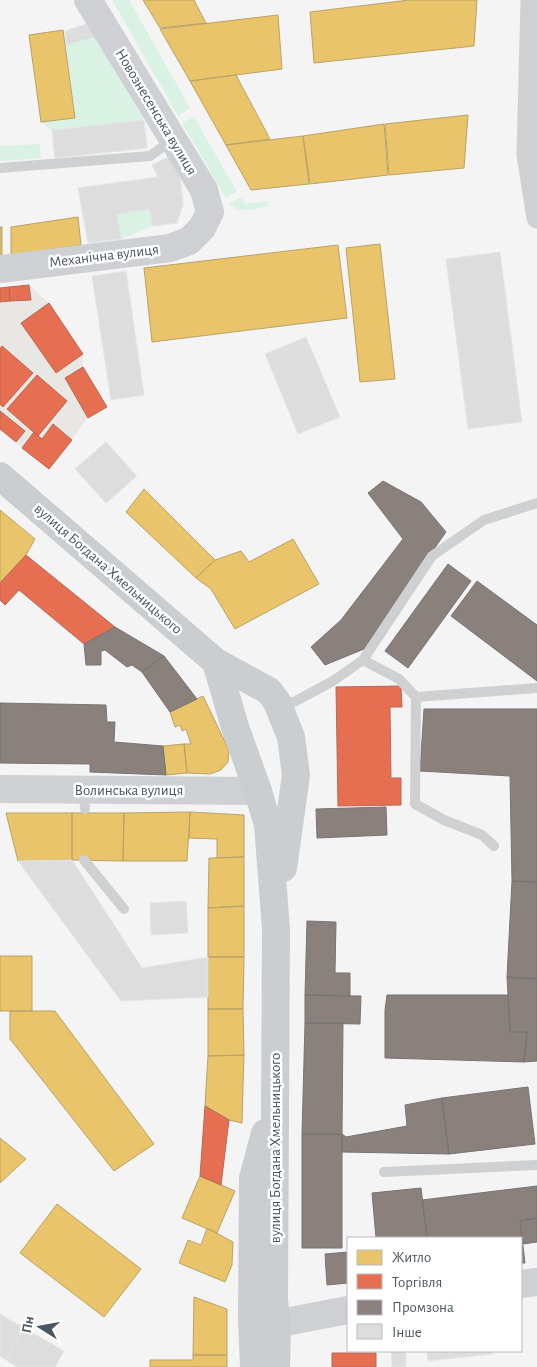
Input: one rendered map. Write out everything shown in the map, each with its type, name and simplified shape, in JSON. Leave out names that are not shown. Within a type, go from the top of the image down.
[{"type":"main road","name":"вулиця Богдана Хмельницького","points":[[0,476],[216,662],[273,696],[291,737],[296,775],[288,824],[276,929]]},
{"type":"main road","name":"вулиця Богдана Хмельницького","points":[[216,662],[235,727],[268,825],[276,929],[274,1300],[277,1326],[276,1367]]},
{"type":"main road","points":[[235,727],[234,706],[241,694],[252,691],[273,696]]},
{"type":"main road","points":[[258,791],[276,790],[296,775]]},
{"type":"main road","points":[[255,1367],[252,1321],[253,1178],[275,1098]]},
{"type":"street","name":"Новознесенська вулиця","points":[[88,0],[204,190],[210,212],[202,228]]},
{"type":"street","points":[[531,0],[527,155],[537,218]]},
{"type":"street","name":"Механічна вулиця","points":[[0,269],[170,248],[189,241],[202,228]]},
{"type":"street","name":"Волинська вулиця","points":[[0,789],[84,799],[258,791]]},
{"type":"street","points":[[522,1284],[537,1282]]},
{"type":"street","points":[[255,1367],[272,1329],[285,1322],[347,1310]]},
{"type":"lane","points":[[0,168],[150,156],[173,139]]},
{"type":"lane","points":[[273,696],[294,702],[333,681],[362,660],[432,556],[484,520],[537,503]]},
{"type":"lane","points":[[362,660],[399,679],[416,697],[415,804],[444,820],[482,835],[494,846]]},
{"type":"lane","points":[[416,697],[537,688]]},
{"type":"lane","points":[[84,860],[124,909]]},
{"type":"lane","points":[[384,1172],[537,1165]]},
{"type":"shaded area","points":[[29,285],[49,303],[83,354],[83,367],[107,407],[88,418],[49,469],[0,429],[0,288]]},
{"type":"green space","points":[[112,0],[129,0],[190,108],[178,116]]},
{"type":"green space","points":[[95,37],[144,120],[52,130],[41,122],[75,118],[66,45]]},
{"type":"green space","points":[[194,117],[237,192],[226,198],[182,123]]},
{"type":"green space","points":[[40,144],[41,158],[0,161],[0,146]]},
{"type":"green space","points":[[242,197],[245,204],[268,201],[269,206],[253,210],[243,210],[233,207],[229,203]]},
{"type":"green space","points":[[149,209],[153,226],[121,239],[117,214]]},
{"type":"building: Житло","points":[[143,0],[194,0],[206,23],[160,28]]},
{"type":"building: Житло","points":[[409,0],[477,0],[474,46],[314,63],[310,12]]},
{"type":"building: Житло","points":[[278,15],[282,69],[190,81],[160,29]]},
{"type":"building: Житло","points":[[63,30],[75,118],[41,122],[29,35]]},
{"type":"building: Житло","points":[[236,75],[270,139],[226,145],[190,81]]},
{"type":"building: Житло","points":[[468,115],[464,168],[389,175],[385,124]]},
{"type":"building: Житло","points":[[384,124],[388,175],[310,184],[303,136]]},
{"type":"building: Житло","points":[[303,136],[309,184],[251,190],[226,145]]},
{"type":"building: Житло","points":[[78,217],[81,245],[11,255],[11,227]]},
{"type":"building: Житло","points":[[0,227],[2,227],[2,256],[0,257]]},
{"type":"building: Житло","points":[[380,244],[395,379],[360,382],[346,248]]},
{"type":"building: Житло","points":[[338,245],[347,318],[152,342],[144,268]]},
{"type":"building: Житло","points":[[144,489],[215,560],[196,578],[126,512]]},
{"type":"building: Житло","points":[[0,510],[35,539],[26,555],[0,583]]},
{"type":"building: Житло","points":[[293,539],[319,584],[235,629],[211,589],[196,578],[215,560],[241,551],[249,562]]},
{"type":"building: Житло","points":[[203,696],[229,750],[228,762],[221,770],[210,774],[187,773],[184,744],[191,744],[186,729],[182,731],[180,725],[175,727],[170,712]]},
{"type":"building: Житло","points":[[184,744],[187,773],[166,775],[163,746]]},
{"type":"building: Житло","points":[[190,812],[244,815],[244,857],[217,858],[217,839],[189,838]]},
{"type":"building: Житло","points":[[190,812],[187,861],[123,861],[124,813]]},
{"type":"building: Житло","points":[[6,813],[72,813],[72,860],[18,861]]},
{"type":"building: Житло","points":[[72,813],[124,813],[123,861],[72,860]]},
{"type":"building: Житло","points":[[244,857],[244,906],[208,908],[209,858]]},
{"type":"building: Житло","points":[[244,906],[244,957],[208,957],[208,908]]},
{"type":"building: Житло","points":[[0,956],[32,956],[32,1011],[0,1011]]},
{"type":"building: Житло","points":[[208,957],[244,957],[243,1009],[208,1009]]},
{"type":"building: Житло","points":[[208,1009],[243,1009],[244,1055],[208,1056]]},
{"type":"building: Житло","points":[[10,1011],[55,1011],[154,1144],[114,1171],[10,1039]]},
{"type":"building: Житло","points":[[244,1055],[242,1123],[229,1120],[205,1106],[208,1056]]},
{"type":"building: Житло","points":[[0,1138],[26,1159],[0,1183]]},
{"type":"building: Житло","points":[[200,1176],[235,1191],[217,1233],[182,1218]]},
{"type":"building: Житло","points":[[57,1204],[141,1269],[104,1317],[20,1253]]},
{"type":"building: Житло","points":[[207,1228],[233,1242],[232,1265],[225,1282],[179,1263],[188,1240],[201,1245]]},
{"type":"building: Житло","points":[[194,1297],[227,1309],[227,1355],[193,1355]]},
{"type":"building: Житло","points":[[193,1355],[227,1355],[227,1367],[150,1367],[150,1360],[193,1360]]},
{"type":"building: Торгівля","points":[[29,285],[31,300],[10,301],[9,287]]},
{"type":"building: Торгівля","points":[[9,287],[10,301],[0,302],[0,288]]},
{"type":"building: Торгівля","points":[[49,303],[83,354],[56,373],[21,323]]},
{"type":"building: Торгівля","points":[[2,346],[33,373],[3,407],[0,404],[0,349]]},
{"type":"building: Торгівля","points":[[83,367],[107,407],[88,418],[65,378]]},
{"type":"building: Торгівля","points":[[37,375],[67,401],[38,436],[7,409]]},
{"type":"building: Торгівля","points":[[0,411],[25,431],[16,442],[0,429]]},
{"type":"building: Торгівля","points":[[53,424],[72,440],[49,469],[22,448],[34,432],[42,439]]},
{"type":"building: Торгівля","points":[[26,555],[115,627],[84,644],[19,590],[5,605],[0,600],[0,583]]},
{"type":"building: Торгівля","points":[[401,686],[402,707],[390,707],[391,778],[401,778],[401,805],[338,806],[336,687]]},
{"type":"building: Торгівля","points":[[205,1106],[229,1120],[221,1185],[200,1176]]},
{"type":"building: Торгівля","points":[[332,1353],[376,1353],[376,1367],[332,1367]]},
{"type":"building: Промзона","points":[[383,481],[421,502],[446,532],[364,649],[325,665],[311,647],[341,620],[403,539],[368,493]]},
{"type":"building: Промзона","points":[[448,564],[471,581],[408,668],[385,651]]},
{"type":"building: Промзона","points":[[477,581],[537,625],[537,681],[451,616]]},
{"type":"building: Промзона","points":[[115,627],[164,656],[142,672],[132,665],[127,667],[105,650],[101,651],[101,665],[86,665],[84,644]]},
{"type":"building: Промзона","points":[[164,656],[197,699],[170,712],[142,672]]},
{"type":"building: Промзона","points":[[0,703],[106,705],[107,722],[115,722],[114,742],[163,746],[166,775],[90,772],[90,764],[0,763]]},
{"type":"building: Промзона","points":[[424,709],[537,709],[537,882],[512,881],[510,776],[420,771]]},
{"type":"building: Промзона","points":[[386,807],[387,835],[317,838],[316,809]]},
{"type":"building: Промзона","points":[[512,881],[537,882],[537,979],[507,977]]},
{"type":"building: Промзона","points":[[307,921],[336,922],[335,973],[350,973],[350,996],[305,995]]},
{"type":"building: Промзона","points":[[507,977],[537,979],[537,1061],[524,1062],[527,1032],[510,1032]]},
{"type":"building: Промзона","points":[[305,995],[361,996],[360,1024],[305,1023]]},
{"type":"building: Промзона","points":[[387,995],[508,995],[510,1032],[527,1032],[524,1062],[385,1058],[385,1010]]},
{"type":"building: Промзона","points":[[305,1023],[343,1023],[342,1134],[302,1134]]},
{"type":"building: Промзона","points":[[528,1087],[535,1144],[449,1154],[442,1098]]},
{"type":"building: Промзона","points":[[442,1098],[449,1154],[342,1152],[342,1134],[346,1137],[407,1126],[405,1105]]},
{"type":"building: Промзона","points":[[302,1134],[342,1134],[342,1248],[302,1248]]},
{"type":"building: Промзона","points":[[537,1186],[537,1218],[520,1221],[522,1237],[427,1237],[422,1200]]},
{"type":"building: Промзона","points":[[421,1188],[427,1237],[376,1237],[372,1193]]},
{"type":"building: Промзона","points":[[537,1218],[537,1242],[523,1244],[520,1221]]},
{"type":"building: Промзона","points":[[522,1238],[525,1263],[522,1263]]},
{"type":"building: Промзона","points":[[347,1252],[347,1283],[327,1285],[325,1254]]},
{"type":"building: Інше","points":[[86,24],[95,37],[66,45],[65,31]]},
{"type":"building: Інше","points":[[144,120],[147,148],[55,158],[52,130]]},
{"type":"building: Інше","points":[[144,120],[147,148],[55,158],[52,130]]},
{"type":"building: Інше","points":[[168,157],[180,176],[183,204],[177,223],[153,226],[149,209],[117,214],[121,239],[88,243],[78,188],[158,177],[152,165]]},
{"type":"building: Інше","points":[[168,157],[180,176],[183,204],[177,223],[153,226],[149,209],[117,214],[121,239],[88,243],[78,188],[158,177],[152,165]]},
{"type":"building: Інше","points":[[500,252],[522,422],[468,429],[446,259]]},
{"type":"building: Інше","points":[[126,271],[144,395],[111,400],[92,276]]},
{"type":"building: Інше","points":[[306,337],[340,417],[298,434],[265,354]]},
{"type":"building: Інше","points":[[106,442],[137,476],[106,503],[75,469]]},
{"type":"building: Інше","points":[[72,860],[142,968],[208,957],[208,997],[121,1001],[18,861]]},
{"type":"building: Інше","points":[[186,901],[188,933],[151,935],[150,903]]},
{"type":"building: Інше","points":[[0,1314],[24,1328],[6,1360],[0,1356]]},
{"type":"building: Інше","points":[[24,1328],[64,1351],[55,1367],[18,1367],[6,1360]]},
{"type":"building: Інше","points":[[391,1352],[406,1352],[406,1367],[392,1367]]},
{"type":"building: Інше","points":[[427,1352],[492,1352],[493,1354],[428,1361]]}]
